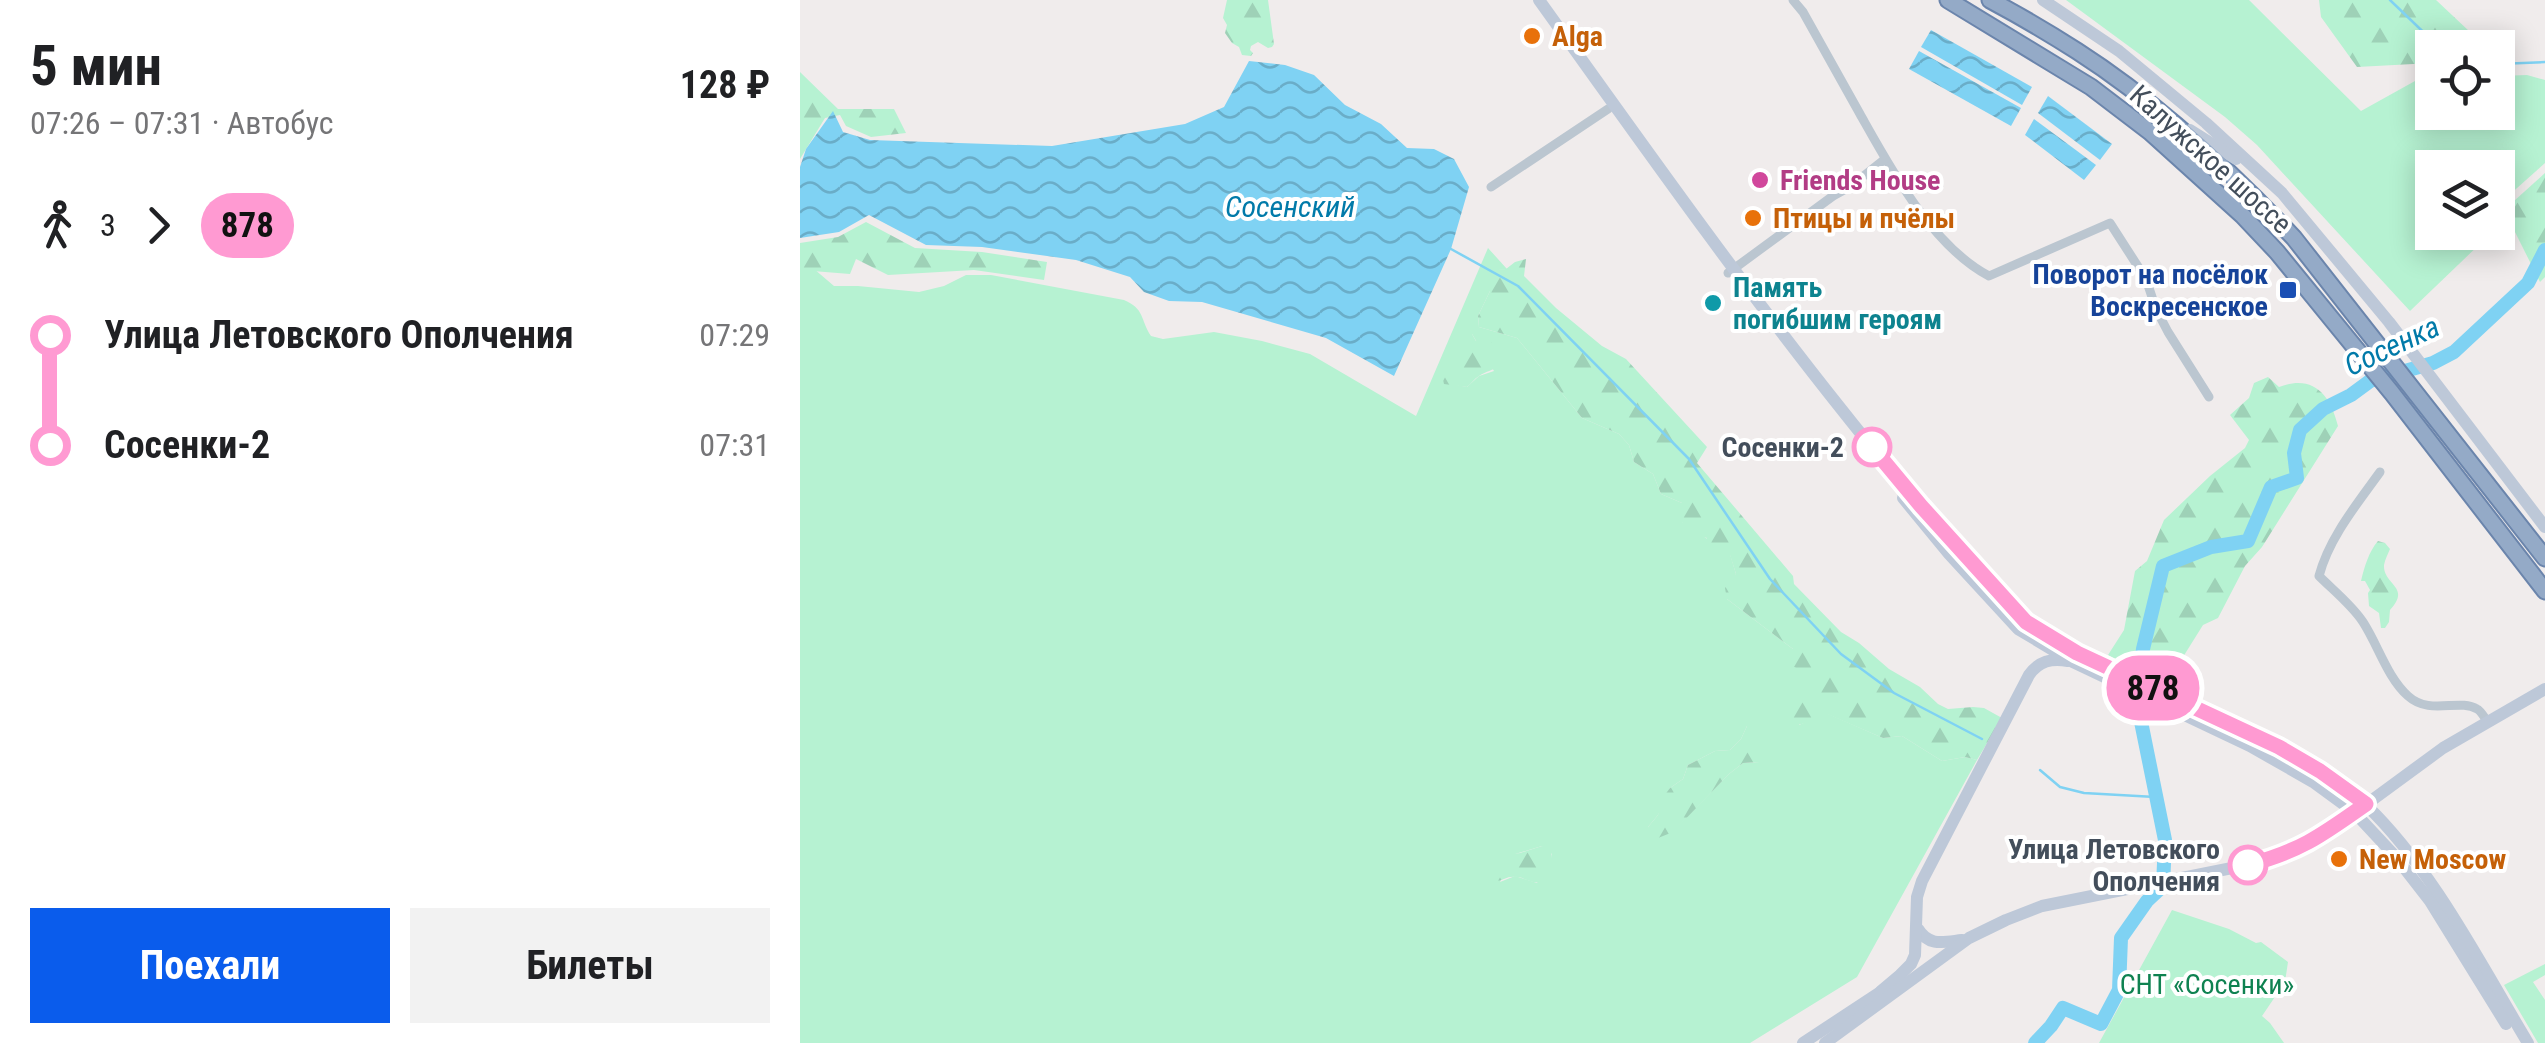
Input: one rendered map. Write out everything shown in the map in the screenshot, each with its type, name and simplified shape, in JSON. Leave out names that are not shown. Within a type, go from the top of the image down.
[{"type":"highway","name":"Калужское шоссе","points":[[1948,0],[2076,77],[2150,132],[2209,183],[2277,252],[2392,392],[2545,591]]},
{"type":"highway","name":"Калужское шоссе","points":[[1990,0],[2080,52],[2163,114],[2262,204],[2373,336],[2545,558]]},
{"type":"main road","points":[[1531,0],[1608,109],[1874,463],[1949,554],[2018,628],[2030,649],[2029,675]]},
{"type":"main road","points":[[1539,0],[1731,270],[1880,458],[2016,612],[2058,643],[2117,677],[2279,747],[2332,778],[2424,875],[2528,1043]]},
{"type":"main road","points":[[2042,0],[2119,51],[2206,122],[2268,180],[2389,322],[2545,527]]},
{"type":"main road","points":[[2163,114],[2268,180]]},
{"type":"main road","points":[[2018,628],[2072,662]]},
{"type":"main road","points":[[1803,1043],[1911,964],[1918,946],[1917,898],[1922,881],[2034,668],[2046,660],[2060,659],[2117,677]]},
{"type":"main road","points":[[1825,1043],[1969,938],[2042,906],[2248,866],[2316,840],[2443,748],[2545,689]]},
{"type":"main road","points":[[2360,808],[2430,901],[2518,1043]]},
{"type":"main road","points":[[1917,927],[1931,942],[1969,938]]},
{"type":"main road","points":[[1880,990],[1916,978]]},
{"type":"street","points":[[1793,0],[1885,159],[1933,227],[1975,269],[1989,276],[2110,223],[2146,280],[2156,310],[2208,397]]},
{"type":"street","points":[[1491,187],[1608,109]]},
{"type":"street","points":[[1731,270],[1885,159]]},
{"type":"street","points":[[2380,472],[2350,512],[2319,576],[2362,619],[2408,696],[2432,707],[2472,706],[2487,721]]},
{"type":"green space","points":[[1227,0],[1268,0],[1272,47],[1258,42],[1251,46],[1251,56],[1242,55],[1225,33]]},
{"type":"green space","points":[[2066,0],[2249,0],[2361,111],[2415,81],[2415,130],[2515,130],[2515,75],[2545,80],[2545,163],[2515,190],[2515,150],[2415,150],[2415,250],[2474,250],[2410,311],[2257,145]]},
{"type":"green space","points":[[2319,0],[2436,0],[2468,30],[2415,30],[2415,64],[2357,67],[2321,17]]},
{"type":"green space","points":[[800,72],[838,109],[894,109],[906,133],[871,137],[846,126],[840,115],[825,118],[800,159]]},
{"type":"green space","points":[[2545,173],[2545,277],[2540,282],[2515,232],[2515,200]]},
{"type":"green space","points":[[866,222],[915,248],[982,252],[1047,262],[1044,280],[974,270],[888,275],[856,259],[850,274],[800,270],[800,243],[838,237]]},
{"type":"green space","points":[[1488,248],[1507,269],[1490,271],[1490,291],[1478,316],[1479,327],[1517,338],[1582,418],[1619,434],[1629,445],[1634,462],[1653,474],[1661,494],[1682,503],[1682,522],[1730,554],[1736,574],[1727,599],[1793,649],[1818,678],[1799,725],[1826,713],[1883,738],[1902,736],[1942,761],[1965,757],[1977,760],[1857,977],[1750,1043],[800,1043],[800,257],[834,286],[919,292],[966,275],[991,275],[1124,300],[1139,311],[1151,336],[1163,339],[1214,332],[1310,354],[1416,416]],"holes":[[[1472,334],[1494,371],[1479,376],[1467,387],[1452,384]],[[1747,726],[1759,762],[1743,763],[1729,774],[1673,831],[1648,827],[1670,788],[1683,779],[1688,765],[1715,751],[1730,750]],[[1542,846],[1552,854],[1537,883],[1515,876],[1500,882],[1512,855]]]},
{"type":"green space","points":[[1526,259],[1524,276],[1602,346],[1626,359],[1707,447],[1697,463],[1793,576],[1794,584],[1841,632],[1938,704],[1948,709],[1984,708],[2002,718],[1977,760],[1965,757],[1942,761],[1902,736],[1883,738],[1827,714],[1797,724],[1780,717],[1795,693],[1817,678],[1788,664],[1793,649],[1727,599],[1725,588],[1736,574],[1730,555],[1707,557],[1707,538],[1686,532],[1682,503],[1661,494],[1653,474],[1634,462],[1629,445],[1619,434],[1582,418],[1517,338],[1479,327],[1478,316],[1490,291],[1490,270],[1506,269]]},
{"type":"green space","points":[[1465,331],[1476,341],[1503,348],[1501,362],[1467,387],[1444,384],[1448,354]]},
{"type":"green space","points":[[2268,377],[2279,387],[2301,383],[2318,390],[2330,405],[2338,426],[2262,547],[2245,566],[2218,618],[2203,625],[2178,665],[2164,678],[2144,675],[2108,655],[2124,630],[2135,571],[2147,561],[2164,520],[2245,448],[2249,440],[2230,415],[2249,398],[2254,383]]},
{"type":"green space","points":[[2378,541],[2390,549],[2385,572],[2398,591],[2385,628],[2381,628],[2379,613],[2369,606],[2370,590],[2361,581]]},
{"type":"green space","points":[[1761,722],[1765,747],[1759,762],[1743,763],[1673,832],[1658,838],[1648,827],[1658,815],[1661,800],[1683,779],[1688,765],[1715,751],[1730,750],[1747,726]]},
{"type":"green space","points":[[1550,847],[1552,859],[1546,880],[1533,882],[1512,877],[1499,881],[1486,874],[1490,860],[1496,856]]},
{"type":"green space","name":"СНТ «Сосенки»","points":[[2172,910],[2261,942],[2288,962],[2285,982],[2262,1016],[2284,1043],[2099,1043]]},
{"type":"green space","points":[[2545,964],[2545,975],[2533,982],[2545,1000],[2545,1043],[2538,1043],[2504,985]]},
{"type":"water","points":[[1931,30],[2032,87],[2022,105],[1921,47]]},
{"type":"water","points":[[1919,51],[2021,108],[2011,126],[1909,69]]},
{"type":"water","name":"Сосенский","points":[[1249,61],[1285,65],[1314,75],[1345,105],[1381,124],[1407,148],[1434,149],[1454,159],[1469,187],[1451,249],[1394,376],[1326,338],[1202,302],[1169,301],[1144,292],[1130,277],[1076,260],[982,247],[926,245],[869,215],[839,232],[800,238],[800,167],[806,149],[833,111],[843,132],[870,140],[1052,146],[1185,124],[1224,107]]},
{"type":"water","points":[[2048,96],[2112,144],[2100,160],[2038,113]]},
{"type":"water","points":[[2034,119],[2096,165],[2084,180],[2025,135]]},
{"type":"waterway","points":[[2390,0],[2421,30]]},
{"type":"waterway","points":[[2515,63],[2545,62]]},
{"type":"waterway","points":[[1451,249],[1518,286],[1689,459],[1770,579],[1841,654],[1894,693],[1982,739]]},
{"type":"waterway","name":"Сосенка","points":[[2035,1043],[2063,1008],[2101,1024],[2119,990],[2121,938],[2147,901],[2163,886],[2165,840],[2136,697],[2163,566],[2211,547],[2248,541],[2271,487],[2297,478],[2294,453],[2300,430],[2323,409],[2370,381],[2433,363],[2454,352],[2528,283],[2545,250]]},
{"type":"waterway","points":[[2040,770],[2060,787],[2084,793],[2155,797]]},
{"type":"bus line","name":"878","points":[[1872,447],[2026,622],[2077,653],[2279,747],[2366,804],[2316,840],[2248,865]]},
{"type":"place","name":"Alga","points":[[1532,36]]},
{"type":"place","name":"Friends House","points":[[1760,180]]},
{"type":"place","name":"Птицы и пчёлы","points":[[1753,218]]},
{"type":"place","name":"Поворот на посёлок Воскресенское","points":[[2288,290]]},
{"type":"place","name":"Память погибшим героям","points":[[1713,303]]},
{"type":"place","name":"Сосенки-2","points":[[1872,447]]},
{"type":"place","name":"New Moscow","points":[[2339,859]]},
{"type":"place","name":"Улица Летовского Ополчения","points":[[2248,865]]}]
